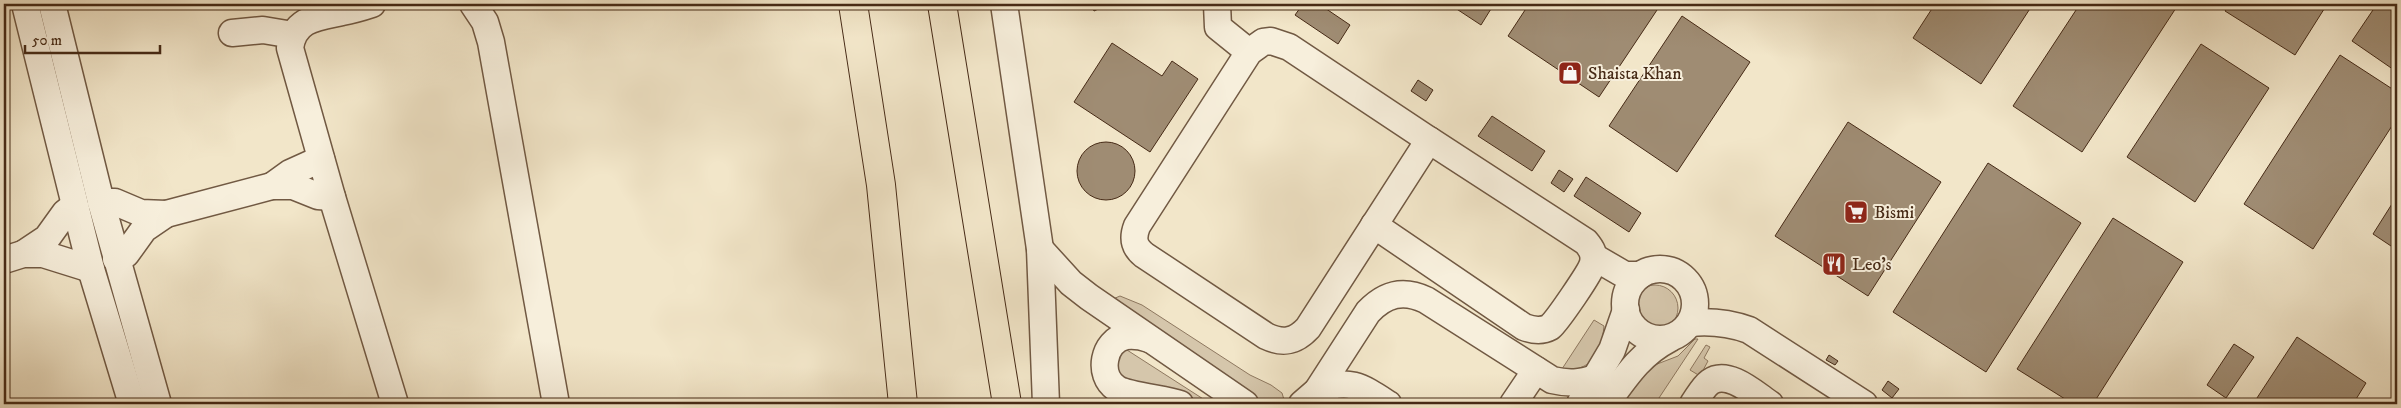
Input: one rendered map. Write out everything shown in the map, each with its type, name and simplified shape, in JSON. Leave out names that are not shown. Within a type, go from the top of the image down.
[{"type":"main road","points":[[853,4],[881,185],[904,402]]},
{"type":"main road","points":[[942,4],[1007,404]]},
{"type":"street","points":[[25,4],[74,206],[132,404]]},
{"type":"street","points":[[52,4],[76,108],[116,260],[158,404]]},
{"type":"street","points":[[372,4],[313,18],[293,35],[290,55],[301,86],[332,197],[395,404]]},
{"type":"street","points":[[473,4],[485,22],[492,42],[556,404]]},
{"type":"street","points":[[487,4],[492,12],[494,27],[492,42]]},
{"type":"street","points":[[1004,4],[1040,249],[1046,404]]},
{"type":"street","points":[[1217,4],[1218,27],[1249,52]]},
{"type":"street","points":[[301,86],[301,61],[305,42],[317,26],[343,12]]},
{"type":"street","points":[[232,33],[263,30],[293,35]]},
{"type":"street","points":[[1429,140],[1308,328],[1300,337],[1289,342],[1277,341],[1266,336],[1138,250],[1134,242],[1137,226],[1249,52],[1263,42],[1271,41],[1284,45],[1586,242],[1591,264],[1626,305],[1634,327],[1641,334],[1659,340],[1669,339]]},
{"type":"street","points":[[272,186],[290,172],[321,159]]},
{"type":"street","points":[[101,202],[115,202],[141,213],[166,214],[272,186],[293,186],[318,196],[332,197]]},
{"type":"street","points":[[14,257],[47,238],[65,213],[74,206]]},
{"type":"street","points":[[116,260],[126,254],[144,229],[166,214]]},
{"type":"street","points":[[1374,225],[1524,327],[1532,330],[1541,330],[1556,320],[1591,264]]},
{"type":"street","points":[[1040,249],[1071,282],[1149,339],[1245,404]]},
{"type":"street","points":[[14,257],[50,255],[91,269]]},
{"type":"street","points":[[1591,264],[1625,275],[1640,275]]},
{"type":"street","points":[[1580,404],[1618,337],[1628,290],[1640,275],[1648,271],[1667,269],[1684,278],[1691,285],[1696,304],[1691,323],[1685,330],[1657,345],[1636,363],[1606,404]]},
{"type":"street","points":[[1310,398],[1368,312],[1382,299],[1401,293],[1414,295],[1426,300],[1552,380],[1567,383],[1582,382],[1596,378]]},
{"type":"street","points":[[1691,323],[1721,322],[1749,330],[1864,404]]},
{"type":"street","points":[[1149,339],[1137,335],[1124,336],[1113,343],[1106,354],[1104,366],[1108,379],[1116,388],[1128,394],[1147,395],[1180,404]]},
{"type":"street","points":[[1513,404],[1536,370]]},
{"type":"street","points":[[1693,404],[1710,382],[1718,378],[1728,378],[1770,404]]},
{"type":"street","points":[[1310,398],[1331,385],[1346,383],[1360,386],[1388,404]]},
{"type":"shaded area","points":[[1660,285],[1664,286],[1674,295],[1677,299],[1677,317],[1668,327],[1660,331],[1650,331],[1642,327],[1633,317],[1632,303],[1636,295],[1646,286]]},
{"type":"shaded area","points":[[1120,296],[1142,305],[1250,375],[1271,385],[1282,393],[1285,403],[1250,404],[1113,299]]},
{"type":"shaded area","points":[[1594,320],[1604,326],[1603,337],[1597,354],[1587,365],[1560,372]]},
{"type":"shaded area","points":[[1695,339],[1698,339],[1655,404],[1622,404],[1635,383],[1652,366],[1678,356]]},
{"type":"shaded area","points":[[1706,345],[1710,347],[1704,358],[1708,361],[1700,376],[1690,370]]},
{"type":"shaded area","points":[[1127,350],[1211,404],[1189,404],[1119,385],[1115,361],[1120,353]]},
{"type":"building","points":[[1091,4],[1109,4],[1094,11]]},
{"type":"building","points":[[1303,4],[1319,4],[1350,25],[1338,44],[1295,15]]},
{"type":"building","points":[[1449,4],[1494,4],[1481,25]]},
{"type":"building","points":[[1529,4],[1661,4],[1599,97],[1508,36]]},
{"type":"building","points":[[1935,4],[2033,4],[1981,84],[1913,38]]},
{"type":"building","points":[[2080,4],[2170,4],[2176,8],[2082,152],[2013,106]]},
{"type":"building","points":[[2230,4],[2323,4],[2326,6],[2295,55],[2225,11]]},
{"type":"building","points":[[2377,4],[2397,4],[2397,72],[2352,41]]},
{"type":"building","points":[[1682,16],[1750,62],[1677,172],[1609,126]]},
{"type":"building","points":[[1112,43],[1162,76],[1172,61],[1198,79],[1150,152],[1074,102]]},
{"type":"building","points":[[2201,44],[2269,88],[2195,202],[2127,157]]},
{"type":"building","points":[[2340,55],[2397,92],[2397,118],[2313,249],[2244,204]]},
{"type":"building","points":[[1418,80],[1433,90],[1426,101],[1411,91]]},
{"type":"building","points":[[1492,116],[1545,151],[1532,171],[1478,136]]},
{"type":"building","points":[[1848,122],[1941,182],[1868,296],[1775,236]]},
{"type":"building","points":[[1106,142],[1117,144],[1130,155],[1135,171],[1133,182],[1122,195],[1106,200],[1095,198],[1082,187],[1077,171],[1079,160],[1090,147]]},
{"type":"building","points":[[1988,163],[2081,223],[1986,372],[1893,312]]},
{"type":"building","points":[[1559,170],[1573,179],[1564,192],[1551,183]]},
{"type":"building","points":[[1586,177],[1641,213],[1629,232],[1574,196]]},
{"type":"building","points":[[2397,196],[2397,250],[2373,234]]},
{"type":"building","points":[[2113,218],[2183,262],[2093,404],[2073,404],[2017,369]]},
{"type":"building","points":[[2297,337],[2366,383],[2353,404],[2253,404]]},
{"type":"building","points":[[2234,344],[2254,357],[2226,398],[2207,385]]},
{"type":"building","points":[[1829,355],[1838,361],[1835,365],[1826,360]]},
{"type":"building","points":[[1888,381],[1899,389],[1892,398],[1882,390]]},
{"type":"place","name":"Shaista Khan","points":[[1570,73]]},
{"type":"place","name":"Bismi","points":[[1856,212]]},
{"type":"place","name":"Leo's","points":[[1834,264]]}]
